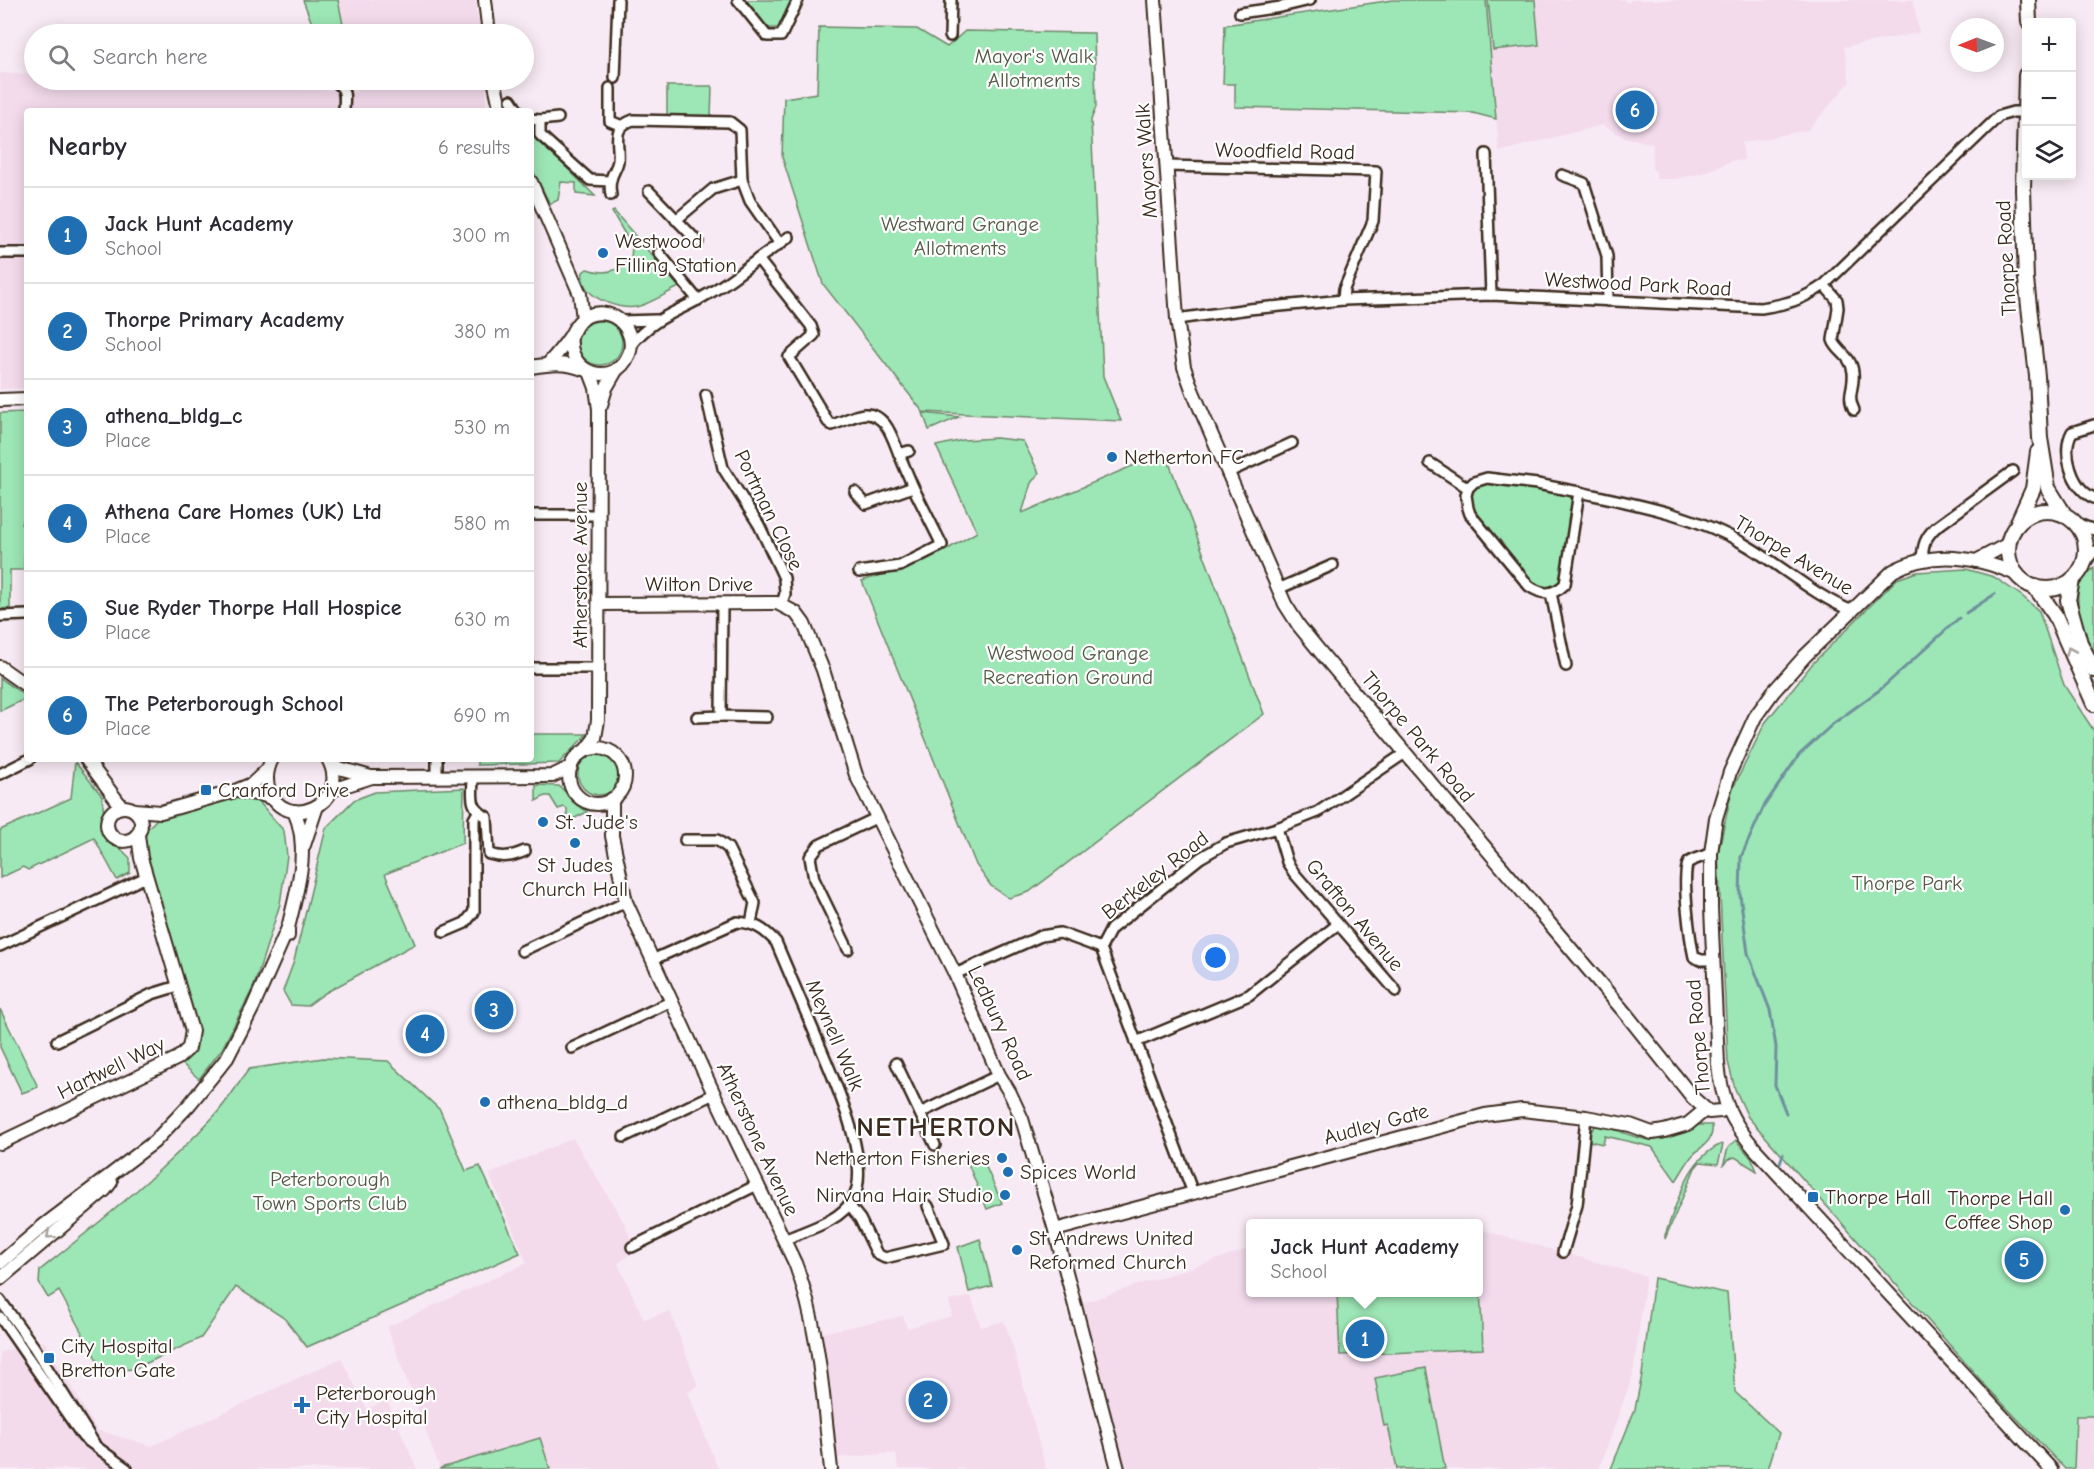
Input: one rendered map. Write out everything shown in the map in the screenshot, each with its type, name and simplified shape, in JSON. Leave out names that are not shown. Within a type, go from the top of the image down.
[{"type":"main road","points":[[2028,0],[2029,18]]},
{"type":"main road","name":"Thorpe Road","points":[[2025,126],[2026,280],[2037,376],[2040,438],[2048,488],[2064,514]]},
{"type":"main road","name":"Thorpe Road","points":[[2017,525],[2033,489],[2040,438]]},
{"type":"main road","points":[[2039,511],[2064,514],[2076,523],[2082,532],[2086,543],[2084,564],[2072,580],[2057,588],[2035,587],[2016,574],[2008,554],[2008,544],[2017,525],[2026,516],[2039,511]]},
{"type":"main road","points":[[2072,580],[2068,600],[2080,643],[2094,670]]},
{"type":"main road","points":[[2035,587],[2055,615],[2094,704]]},
{"type":"street","points":[[485,0],[488,24]]},
{"type":"street","points":[[615,78],[618,0]]},
{"type":"street","points":[[738,0],[767,36],[781,36],[798,0]]},
{"type":"street","points":[[950,36],[951,0]]},
{"type":"street","name":"Mayors Walk","points":[[1155,0],[1177,319]]},
{"type":"street","points":[[1240,13],[1310,0]]},
{"type":"street","points":[[610,87],[610,121],[622,126]]},
{"type":"street","points":[[344,90],[344,108]]},
{"type":"street","points":[[496,90],[500,108]]},
{"type":"street","points":[[511,100],[517,108]]},
{"type":"street","name":"Westwood Park Road","points":[[1177,319],[1343,300],[1491,295],[1761,308],[1788,304],[1824,285],[1999,116],[2022,112]]},
{"type":"street","points":[[558,118],[535,119],[540,135],[590,180],[610,181]]},
{"type":"street","points":[[611,195],[610,181],[618,164],[617,137],[622,126],[633,120],[730,122],[740,130],[742,180],[750,201],[780,244]]},
{"type":"street","points":[[1485,154],[1491,295]]},
{"type":"street","name":"Woodfield Road","points":[[1166,166],[1376,171],[1373,221],[1344,289],[1343,300]]},
{"type":"street","points":[[1562,175],[1584,183],[1607,256],[1608,301]]},
{"type":"street","points":[[676,220],[713,189],[742,180]]},
{"type":"street","points":[[534,189],[580,294],[583,319]]},
{"type":"street","points":[[648,191],[698,242]]},
{"type":"street","points":[[534,366],[549,363],[568,364],[600,374],[609,373],[618,368],[629,354],[631,345],[642,331],[658,320],[698,300],[789,237]]},
{"type":"street","points":[[0,253],[24,253]]},
{"type":"street","points":[[659,253],[698,300]]},
{"type":"street","points":[[758,259],[811,326],[814,335],[789,357],[828,422],[832,425],[863,414],[875,416],[884,422],[904,452],[913,488],[946,543],[900,566],[859,572]]},
{"type":"street","points":[[1824,285],[1837,300],[1833,340],[1834,345],[1847,356],[1853,371],[1850,401],[1854,410]]},
{"type":"street","points":[[580,294],[605,313],[621,321],[627,328],[631,345]]},
{"type":"street","points":[[549,363],[583,319],[596,313],[605,313]]},
{"type":"street","name":"Thorpe Park Road","points":[[1177,319],[1180,346],[1188,379],[1278,589],[1299,626],[1704,1110]]},
{"type":"street","points":[[621,321],[658,320]]},
{"type":"street","points":[[571,335],[572,354],[577,363],[587,370]]},
{"type":"street","name":"Atherstone Avenue","points":[[599,409],[606,388],[618,368]]},
{"type":"street","name":"Atherstone Avenue","points":[[585,751],[595,738],[598,720],[599,668],[599,409],[596,388],[587,370]]},
{"type":"street","name":"Portman Close","points":[[706,395],[723,468],[759,525],[784,578],[785,594],[781,605]]},
{"type":"street","points":[[0,400],[24,399]]},
{"type":"street","points":[[2094,425],[2072,432],[2067,442],[2070,470],[2087,495],[2094,498]]},
{"type":"street","points":[[1227,473],[1292,443]]},
{"type":"street","points":[[1431,463],[1468,488],[1466,495],[1470,514],[1529,586],[1537,592],[1551,593],[1559,590],[1564,584],[1579,492]]},
{"type":"street","points":[[1922,559],[1923,544],[1935,528],[2013,471]]},
{"type":"street","name":"Thorpe Avenue","points":[[1468,488],[1474,482],[1487,478],[1537,484],[1653,508],[1705,525],[1745,544],[1815,592],[1852,611]]},
{"type":"street","points":[[855,492],[866,509],[913,488]]},
{"type":"street","points":[[534,515],[599,515]]},
{"type":"street","points":[[2076,523],[2094,530]]},
{"type":"street","points":[[1976,561],[2008,544]]},
{"type":"street","points":[[2084,564],[2094,551]]},
{"type":"street","name":"Thorpe Road","points":[[2016,574],[1995,564],[1946,558],[1922,559],[1907,564],[1893,572],[1784,678],[1755,717],[1742,742],[1722,798],[1711,853],[1713,960],[1720,1088],[1727,1108],[1742,1133],[2051,1469]]},
{"type":"street","points":[[1278,589],[1333,565]]},
{"type":"street","points":[[1551,593],[1566,666]]},
{"type":"street","points":[[721,716],[722,603]]},
{"type":"street","name":"Wilton Drive","points":[[599,604],[777,603],[796,613]]},
{"type":"street","name":"Ledbury Road","points":[[796,613],[804,624],[823,670],[856,776],[955,974],[999,1075],[1010,1092],[1022,1119],[1055,1230],[1118,1469]]},
{"type":"street","points":[[0,616],[24,615]]},
{"type":"street","points":[[0,667],[24,684]]},
{"type":"street","points":[[534,668],[599,668]]},
{"type":"street","points":[[697,717],[767,717]]},
{"type":"street","name":"Atherstone Avenue","points":[[598,720],[609,750]]},
{"type":"street","points":[[332,790],[372,777],[552,776],[566,782],[575,792],[591,803],[599,803],[612,799],[619,793],[625,777],[621,761],[609,750],[599,748],[585,751],[578,756],[571,767],[570,777],[575,792]]},
{"type":"street","name":"Berkeley Road","points":[[1193,1193],[1101,948],[1112,929],[1200,858],[1226,843],[1277,828],[1318,812],[1406,753]]},
{"type":"street","points":[[0,774],[24,762]]},
{"type":"street","points":[[88,762],[108,788],[141,818],[140,832]]},
{"type":"street","points":[[330,762],[372,777]]},
{"type":"street","points":[[235,791],[262,795],[273,799],[285,808],[305,811],[318,806],[332,790],[334,774],[330,762]]},
{"type":"street","points":[[437,762],[437,777]]},
{"type":"street","points":[[108,817],[112,812],[128,808],[161,812],[235,791],[252,783],[270,764]]},
{"type":"street","points":[[270,764],[268,787],[273,799]]},
{"type":"street","points":[[552,776],[571,767]]},
{"type":"street","points":[[473,777],[473,805],[478,812],[487,817],[489,854],[501,858],[525,851]]},
{"type":"street","points":[[108,788],[109,833],[141,858]]},
{"type":"street","name":"Atherstone Avenue","points":[[612,799],[612,836],[626,902],[802,1282],[814,1326],[831,1469]]},
{"type":"street","name":"Atherstone Avenue","points":[[591,803],[601,812],[612,836]]},
{"type":"street","points":[[302,850],[318,806]]},
{"type":"street","points":[[0,1263],[44,1226],[154,1142],[189,1106],[243,1037],[270,988],[288,941],[288,928],[300,874],[302,850],[301,827],[294,811]]},
{"type":"street","points":[[122,842],[134,839],[161,812]]},
{"type":"street","points":[[444,932],[465,922],[474,912],[474,819],[478,812]]},
{"type":"street","points":[[848,949],[814,879],[810,857],[819,845],[876,818]]},
{"type":"street","name":"Grafton Avenue","points":[[1277,828],[1287,862],[1294,873],[1396,990]]},
{"type":"street","name":"Hartwell Way","points":[[0,1143],[178,1058],[189,1048],[192,1031],[141,858],[140,832]]},
{"type":"street","points":[[652,960],[737,922],[751,923],[755,903],[729,848],[717,840],[685,840]]},
{"type":"street","points":[[1711,853],[1690,861],[1686,867],[1685,881],[1694,957],[1701,960],[1713,960]]},
{"type":"street","points":[[0,946],[146,877]]},
{"type":"street","points":[[522,951],[626,902]]},
{"type":"street","name":"Meynell Walk","points":[[751,923],[766,930],[776,942],[846,1110],[856,1150],[859,1183],[849,1205]]},
{"type":"street","points":[[1136,1042],[1249,995],[1338,924]]},
{"type":"street","points":[[955,974],[1041,936],[1060,933],[1101,948]]},
{"type":"street","points":[[57,1041],[152,994],[178,986]]},
{"type":"street","points":[[572,1048],[672,1001]]},
{"type":"street","points":[[896,1063],[935,1145]]},
{"type":"street","points":[[920,1113],[999,1075]]},
{"type":"street","points":[[624,1137],[714,1094]]},
{"type":"street","points":[[1704,1110],[1714,1113],[1727,1108]]},
{"type":"street","name":"Audley Gate","points":[[1055,1230],[1485,1115],[1522,1110],[1586,1117],[1630,1125],[1652,1132],[1688,1125],[1704,1110]]},
{"type":"street","points":[[1563,1252],[1577,1205],[1586,1117]]},
{"type":"street","points":[[0,1279],[105,1190],[123,1167]]},
{"type":"street","points":[[632,1247],[757,1185]]},
{"type":"street","points":[[784,1240],[839,1215],[849,1205],[860,1219],[877,1254],[885,1258],[944,1244],[928,1206]]},
{"type":"street","points":[[0,1300],[97,1447]]},
{"type":"street","points":[[0,1317],[87,1441],[127,1469]]},
{"type":"shaded area","points":[[338,0],[475,0],[479,24],[343,24]]},
{"type":"shaded area","points":[[1486,0],[1625,0],[1626,3],[1632,0],[1913,0],[1919,33],[1844,47],[1850,82],[1808,130],[1742,143],[1744,160],[1732,161],[1702,173],[1676,179],[1656,179],[1656,172],[1652,168],[1653,144],[1624,137],[1602,125],[1499,152]]},
{"type":"shaded area","points":[[0,73],[24,74],[24,90],[357,92],[356,90],[487,90],[485,108],[24,108],[24,388],[0,389]]},
{"type":"shaded area","points":[[573,1138],[625,1224],[635,1250],[618,1264],[644,1319],[670,1311],[698,1386],[688,1392],[718,1469],[440,1469],[387,1327],[527,1263],[489,1174]]},
{"type":"shaded area","points":[[1483,1230],[1646,1276],[1633,1375],[1599,1469],[1125,1469],[1082,1303],[1246,1250],[1246,1297],[1483,1297]]},
{"type":"shaded area","points":[[971,1296],[981,1327],[1004,1321],[1046,1469],[898,1469],[896,1453],[836,1458],[820,1333],[903,1316],[907,1328],[952,1316],[949,1301]]},
{"type":"shaded area","name":"Peterborough City Hospital","points":[[45,1342],[97,1430],[152,1446],[341,1358],[367,1409],[387,1400],[417,1469],[0,1469],[0,1352]]},
{"type":"shaded area","points":[[2076,1415],[2094,1417],[2094,1469],[2074,1469]]},
{"type":"green space","points":[[303,0],[338,0],[343,24],[312,24]]},
{"type":"green space","points":[[745,0],[793,0],[779,28],[767,28]]},
{"type":"green space","points":[[1393,0],[1486,0],[1496,119],[1473,113],[1235,107],[1235,84],[1223,84],[1225,25]]},
{"type":"green space","points":[[1488,0],[1535,0],[1539,45],[1493,50]]},
{"type":"green space","name":"Westward Grange Allotments","points":[[819,27],[917,29],[947,47],[965,31],[1094,33],[1096,107],[1091,120],[1103,376],[1121,421],[923,412],[823,284],[782,157],[784,98],[817,93]]},
{"type":"green space","points":[[667,86],[712,86],[711,118],[667,117]]},
{"type":"green space","points":[[534,135],[595,196],[576,194],[576,183],[561,182],[558,200],[550,204],[534,173]]},
{"type":"green space","points":[[614,211],[679,287],[636,307],[609,304],[600,300],[587,288],[583,281],[583,272],[587,269],[599,272],[611,271],[631,259],[632,246],[612,212]]},
{"type":"green space","points":[[600,321],[615,328],[622,343],[615,358],[600,365],[585,358],[578,343],[585,328]]},
{"type":"green space","points":[[24,412],[24,520],[21,524],[24,526],[24,570],[10,570],[10,608],[0,609],[0,413]]},
{"type":"green space","points":[[923,413],[959,417],[929,430]]},
{"type":"green space","name":"Westwood Grange Recreation Ground","points":[[996,438],[1023,441],[1039,473],[1031,483],[1022,513],[1165,452],[1264,714],[1029,892],[1009,898],[991,886],[976,865],[862,581],[941,553],[977,532],[936,446],[963,440]]},
{"type":"green space","points":[[1488,482],[1551,489],[1566,494],[1573,502],[1562,577],[1559,583],[1547,589],[1533,585],[1472,510],[1470,494],[1472,490]]},
{"type":"green space","points":[[2094,568],[2094,656],[2081,619],[2078,590],[2081,581]]},
{"type":"green space","name":"Thorpe Park","points":[[1966,569],[1994,577],[2039,611],[2064,685],[2094,731],[2094,1416],[2076,1416],[2074,1469],[2065,1469],[1985,1385],[1748,1117],[1735,1089],[1728,1062],[1718,853],[1732,790],[1765,723],[1813,663],[1897,579],[1917,572]]},
{"type":"green space","points":[[0,678],[24,695],[24,699],[0,711]]},
{"type":"green space","points":[[534,734],[587,734],[559,763],[477,765],[477,762],[534,762]]},
{"type":"green space","points":[[599,753],[607,754],[614,759],[619,766],[619,782],[614,789],[607,794],[599,795],[591,794],[584,789],[579,782],[578,774],[579,766],[584,759],[591,754]]},
{"type":"green space","points":[[75,762],[102,796],[106,834],[130,858],[130,873],[117,880],[94,838],[28,870],[23,867],[0,878],[0,830],[71,798]]},
{"type":"green space","points":[[536,785],[559,786],[587,812],[567,822],[567,809],[564,807],[558,809],[550,796],[536,801]]},
{"type":"green space","points":[[464,788],[463,843],[385,874],[415,944],[325,993],[307,1006],[291,1005],[283,991],[294,961],[326,828],[354,800],[375,792]]},
{"type":"green space","points":[[254,796],[284,831],[287,856],[280,904],[254,986],[222,1049],[199,1079],[178,1060],[191,1049],[150,879],[143,833],[162,814],[228,797]]},
{"type":"green space","points":[[0,1009],[38,1087],[22,1093],[0,1047]]},
{"type":"green space","name":"Peterborough Town Sports Club","points":[[323,1058],[388,1061],[440,1110],[466,1171],[480,1166],[520,1253],[307,1347],[284,1318],[236,1287],[201,1338],[134,1369],[103,1371],[59,1291],[48,1298],[39,1283],[40,1270],[175,1156],[216,1114],[249,1069]]},
{"type":"green space","points":[[1698,1125],[1712,1125],[1711,1135],[1692,1156],[1676,1181],[1652,1147],[1605,1136],[1603,1144],[1589,1141],[1590,1133],[1595,1126],[1658,1140],[1682,1133]]},
{"type":"green space","points":[[1736,1140],[1752,1159],[1757,1171],[1735,1157],[1727,1160],[1723,1166],[1728,1148]]},
{"type":"green space","points":[[1722,1144],[1718,1164],[1700,1162],[1695,1168],[1665,1239],[1679,1196],[1692,1171],[1700,1160],[1710,1151]]},
{"type":"green space","points":[[982,1158],[1002,1203],[987,1209],[968,1164]]},
{"type":"green space","points":[[980,1239],[992,1286],[969,1292],[958,1247]]},
{"type":"green space","points":[[1654,1278],[1727,1293],[1735,1392],[1779,1433],[1768,1469],[1611,1469],[1635,1409],[1642,1375]]},
{"type":"green space","points":[[1337,1297],[1480,1297],[1483,1349],[1340,1355]]},
{"type":"green space","points":[[1426,1368],[1445,1469],[1397,1469],[1388,1425],[1384,1426],[1375,1378]]},
{"type":"green space","name":"Peterborough City Hospital","points":[[540,1438],[550,1469],[440,1469],[441,1468]]},
{"type":"waterway","points":[[1966,613],[1995,594]]},
{"type":"waterway","points":[[1786,1113],[1775,1085],[1776,1047],[1770,1010],[1748,953],[1740,895],[1741,857],[1764,806],[1799,755],[1834,723],[1881,689],[1959,618]]},
{"type":"waterway","points":[[1780,1163],[1783,1154]]},
{"type":"place","name":"The Peterborough School","points":[[1635,110]]},
{"type":"place","name":"Westwood Filling Station","points":[[603,253]]},
{"type":"place","name":"Netherton FC","points":[[1112,457]]},
{"type":"place","name":"Cranford Drive","points":[[206,790]]},
{"type":"place","name":"St. Jude's","points":[[543,822]]},
{"type":"place","name":"St Judes Church Hall","points":[[575,843]]},
{"type":"place","name":"athena_bldg_c","points":[[494,1010]]},
{"type":"place","name":"Athena Care Homes (UK) Ltd","points":[[425,1034]]},
{"type":"place","name":"athena_bldg_d","points":[[485,1102]]},
{"type":"place","name":"Netherton Fisheries","points":[[1002,1158]]},
{"type":"place","name":"Spices World","points":[[1008,1172]]},
{"type":"place","name":"Nirvana Hair Studio","points":[[1005,1195]]},
{"type":"place","name":"Thorpe Hall","points":[[1813,1197]]},
{"type":"place","name":"Thorpe Hall Coffee Shop","points":[[2065,1210]]},
{"type":"place","name":"St Andrews United Reformed Church","points":[[1017,1250]]},
{"type":"place","name":"Sue Ryder Thorpe Hall Hospice","points":[[2024,1260]]},
{"type":"place","name":"Jack Hunt Academy","points":[[1365,1339]]},
{"type":"place","name":"City Hospital Bretton Gate","points":[[49,1358]]},
{"type":"place","name":"Thorpe Primary Academy","points":[[928,1400]]},
{"type":"place","name":"Peterborough City Hospital","points":[[302,1405]]},
{"type":"district","name":"NETHERTON","points":[[936,1127]]},
{"type":"park label","name":"Mayor's Walk Allotments","points":[[1034,68]]}]
